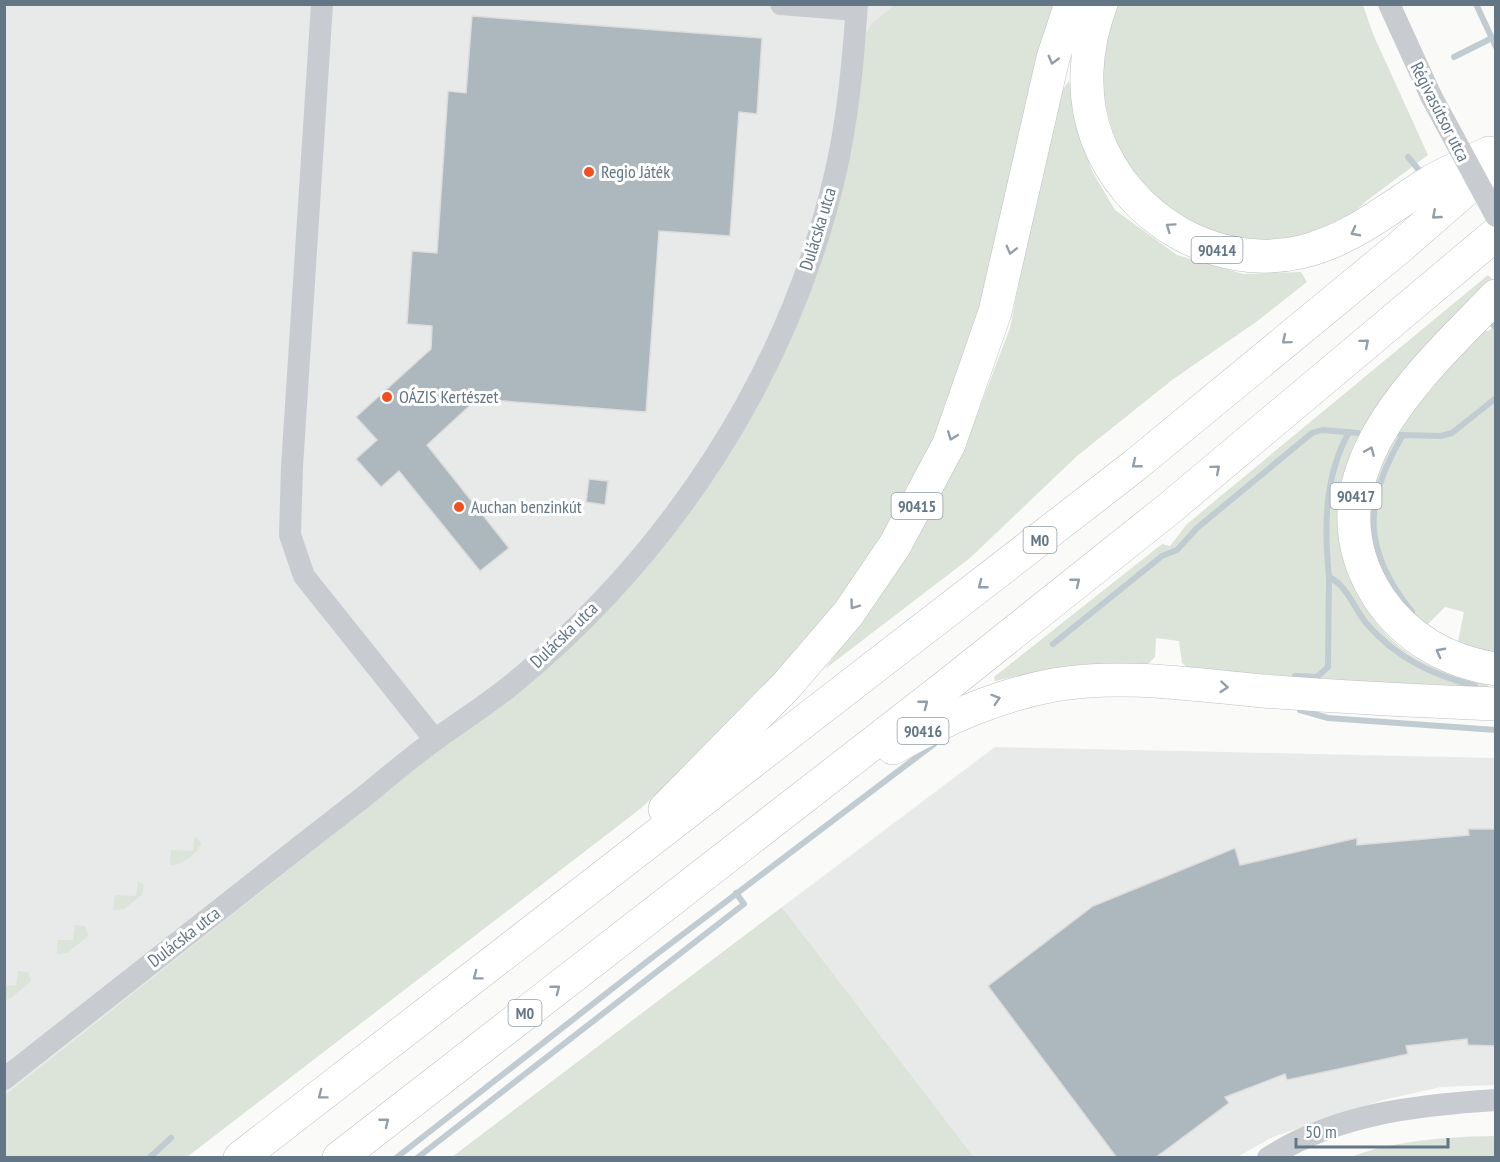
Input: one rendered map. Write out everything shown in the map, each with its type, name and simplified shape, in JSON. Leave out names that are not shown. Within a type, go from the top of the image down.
[{"type":"highway","name":"90415","points":[[573,902],[787,685],[869,584],[925,490],[949,444],[995,312],[1053,58],[1071,4]]},
{"type":"highway","name":"90414","points":[[1101,4],[1093,30],[1086,71],[1089,104],[1097,138],[1131,196],[1154,217],[1183,237],[1214,249],[1268,256],[1300,252],[1342,238],[1376,220],[1432,181],[1496,150]]},
{"type":"highway","name":"M0","points":[[240,1158],[1134,466],[1401,246],[1496,163]]},
{"type":"highway","name":"M0","points":[[339,1158],[1162,514],[1496,234]]},
{"type":"highway","name":"90417","points":[[1496,296],[1398,402],[1374,440],[1360,474],[1355,500],[1355,535],[1362,565],[1389,613],[1412,635],[1456,660],[1496,669]]},
{"type":"highway","name":"90416","points":[[711,868],[894,748],[934,725],[999,697],[1054,685],[1085,681],[1130,681],[1350,698],[1496,704]]},
{"type":"street","points":[[322,4],[292,467],[290,535],[297,559],[315,593],[435,740]]},
{"type":"street","points":[[781,4],[856,7]]},
{"type":"street","name":"Régivasútsor utca","points":[[1389,4],[1431,96],[1496,216]]},
{"type":"street","name":"Dulácska utca","points":[[4,1079],[435,740],[513,683],[566,636],[637,564],[693,492],[725,443],[768,363],[792,307],[824,214],[844,128],[853,67],[856,7]]},
{"type":"street","points":[[1268,1158],[1328,1129],[1374,1114],[1442,1104],[1496,1100]]},
{"type":"shaded area","points":[[5,5],[894,5],[872,23],[866,33],[848,159],[789,340],[748,423],[713,479],[464,730],[5,1095]]},
{"type":"shaded area","points":[[894,5],[1061,5],[957,390],[898,517],[839,616],[753,706],[640,809],[187,1157],[5,1158],[5,1095],[464,730],[713,479],[748,423],[789,340],[848,159],[866,33],[872,23]]},
{"type":"shaded area","points":[[1116,5],[1363,5],[1373,34],[1428,155],[1365,202],[1345,221],[1302,240],[1258,245],[1180,222],[1121,160],[1103,97],[1099,65]]},
{"type":"shaded area","points":[[1069,81],[1080,134],[1092,171],[1115,210],[1177,255],[1243,274],[1301,272],[1307,282],[1256,322],[1172,380],[1077,456],[970,558],[825,669],[865,613],[970,433],[1010,328],[1043,163],[1061,92]]},
{"type":"shaded area","points":[[1488,275],[1492,279],[1393,388],[1364,427],[1353,448],[1344,477],[1340,507],[1341,537],[1347,566],[1358,594],[1374,620],[1394,642],[1419,660],[1444,671],[1488,684],[1487,690],[1190,669],[1182,663],[1179,641],[1156,638],[1155,657],[1145,667],[1040,671],[995,681],[994,677],[1162,544],[1170,546],[1187,524]]},
{"type":"shaded area","points":[[1495,326],[1495,656],[1458,642],[1464,612],[1445,607],[1426,626],[1386,589],[1369,547],[1366,501],[1393,430],[1480,331],[1488,331]]},
{"type":"shaded area","points":[[995,747],[1495,758],[1495,1085],[1441,1087],[1383,1100],[1273,1137],[1237,1157],[974,1157],[782,907]]},
{"type":"shaded area","points":[[195,836],[201,843],[193,855],[184,861],[170,865],[171,850],[193,851]]},
{"type":"shaded area","points":[[138,881],[144,885],[142,895],[124,909],[113,910],[115,895],[136,896]]},
{"type":"shaded area","points":[[782,907],[974,1157],[452,1157]]},
{"type":"shaded area","points":[[75,925],[85,926],[88,936],[67,953],[57,954],[58,940],[73,940]]},
{"type":"shaded area","points":[[18,971],[28,972],[31,981],[11,998],[5,1000],[5,985],[16,986]]},
{"type":"shaded area","points":[[1495,1136],[1495,1157],[1351,1157],[1404,1143]]},
{"type":"building","name":"Regio Játék","points":[[472,16],[762,38],[757,114],[739,112],[730,236],[659,231],[646,412],[477,399],[427,445],[509,548],[480,571],[399,471],[381,487],[356,459],[377,440],[356,417],[431,349],[432,326],[407,324],[412,251],[437,253],[448,91],[466,93]]},
{"type":"building","points":[[589,479],[608,481],[605,505],[586,502]]},
{"type":"building","points":[[1468,829],[1496,829],[1496,1046],[1468,1045],[1467,1039],[1406,1046],[1408,1054],[1287,1080],[1285,1074],[1225,1097],[1229,1103],[1155,1158],[1117,1158],[988,986],[1093,906],[1235,848],[1240,865],[1357,838],[1357,845],[1469,835]]},
{"type":"waterway","points":[[1476,4],[1496,47]]},
{"type":"waterway","points":[[1454,57],[1490,39]]},
{"type":"waterway","points":[[1408,157],[1423,175]]},
{"type":"waterway","points":[[1496,320],[1492,324],[1496,328]]},
{"type":"waterway","points":[[1400,435],[1441,436],[1452,433],[1496,398]]},
{"type":"waterway","points":[[1053,644],[1162,556],[1177,550],[1197,528],[1312,433],[1322,430],[1358,433]]},
{"type":"waterway","points":[[1349,432],[1330,485],[1326,540],[1329,577],[1346,592],[1362,618],[1378,636],[1403,656],[1430,671],[1475,686]]},
{"type":"waterway","points":[[1403,435],[1380,482],[1375,504],[1374,525],[1377,546],[1384,568],[1412,612]]},
{"type":"waterway","points":[[1295,676],[1317,677],[1328,667],[1329,577]]},
{"type":"waterway","points":[[1300,710],[1328,718],[1496,730]]},
{"type":"waterway","points":[[396,1158],[649,960],[934,744]]},
{"type":"waterway","points":[[417,1158],[744,904],[736,893]]},
{"type":"waterway","points":[[149,1158],[171,1138]]},
{"type":"place","name":"Regio Játék","points":[[589,172]]},
{"type":"place","name":"OÁZIS Kertészet","points":[[387,397]]},
{"type":"place","name":"Auchan benzinkút","points":[[459,507]]}]
